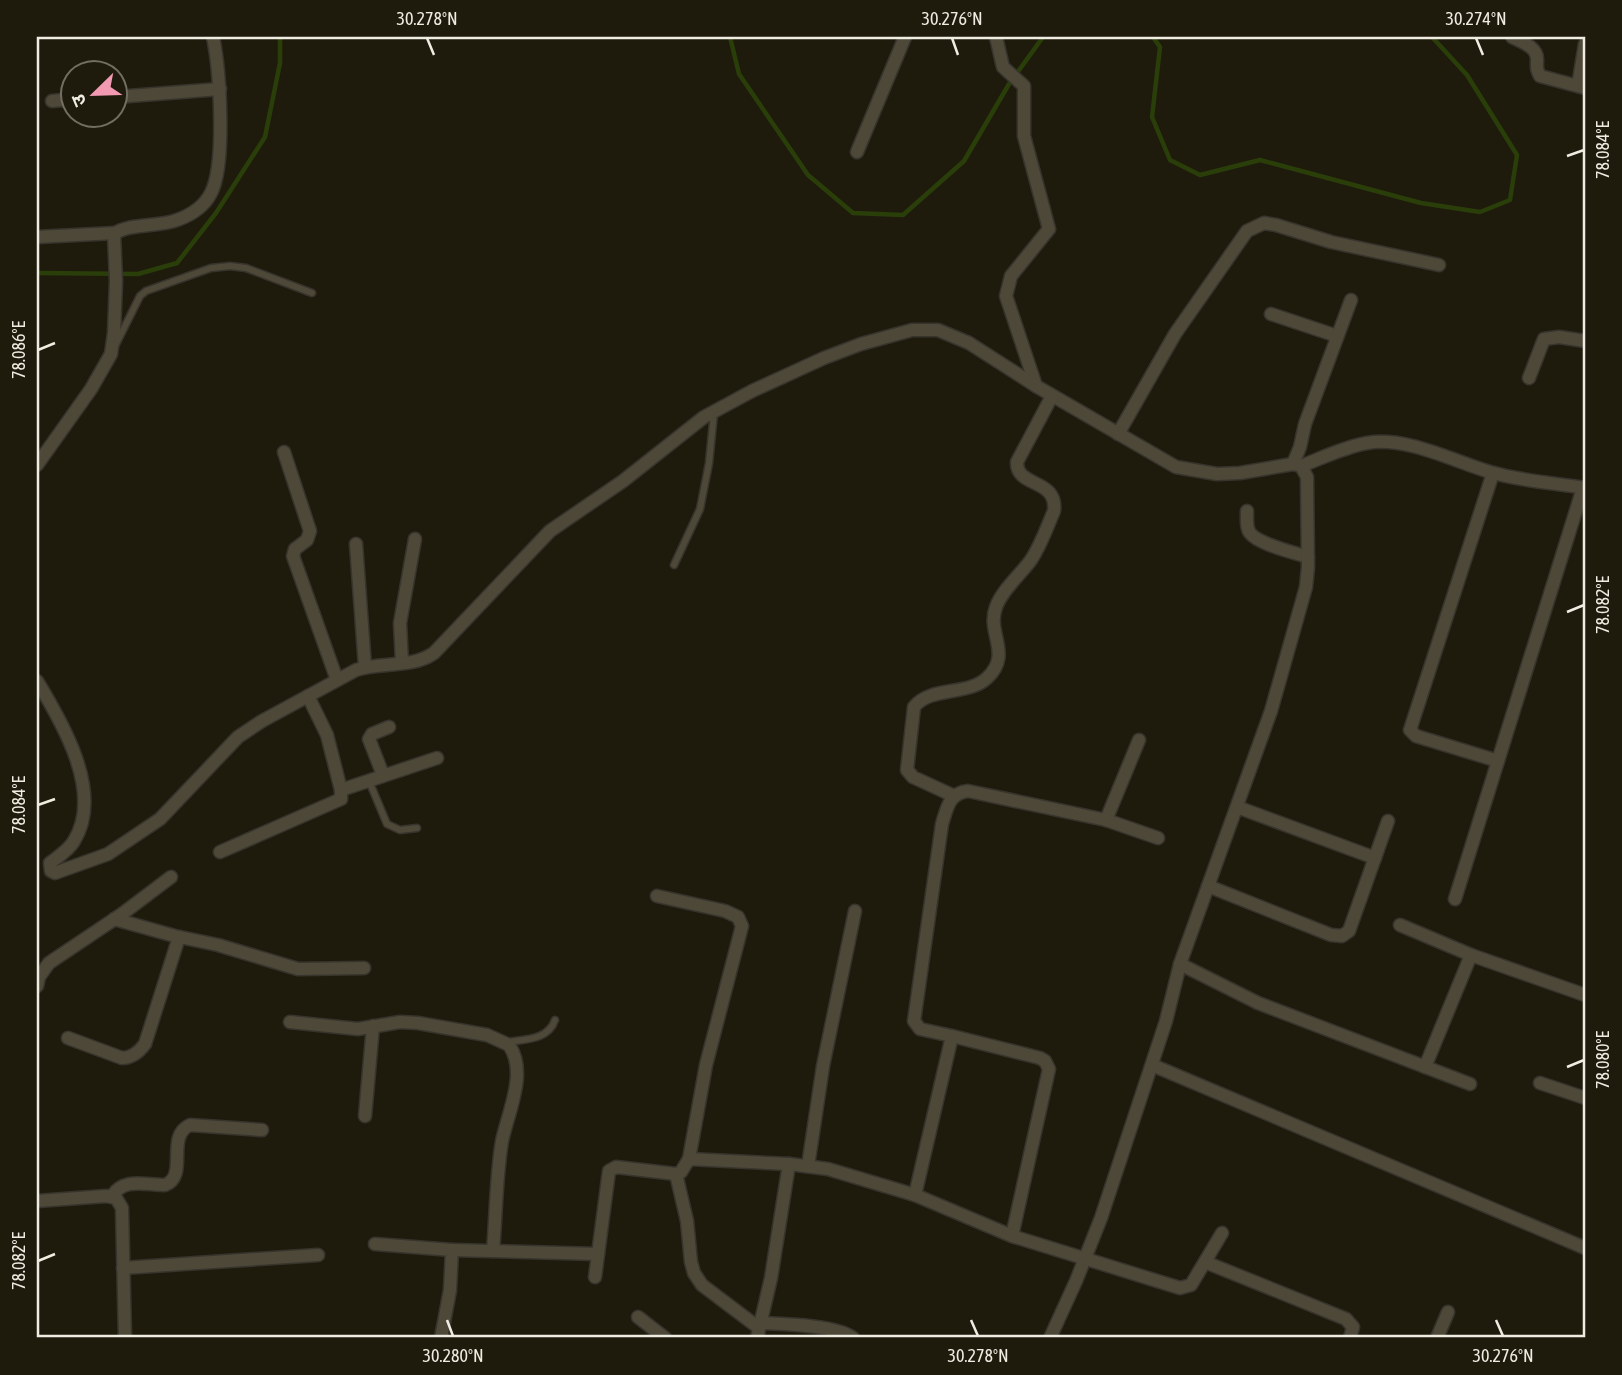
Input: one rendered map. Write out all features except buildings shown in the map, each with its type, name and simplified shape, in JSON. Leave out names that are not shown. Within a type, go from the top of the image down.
[{"type":"street","points":[[37,237],[116,233],[176,221],[195,211],[208,198],[217,172],[220,89],[213,37]]},
{"type":"street","points":[[857,152],[905,37]]},
{"type":"street","points":[[996,37],[1003,66],[1024,86],[1024,136],[1049,229],[1011,276],[1006,296],[1036,386]]},
{"type":"street","points":[[1512,37],[1535,51],[1536,69],[1540,76],[1582,87],[1585,44]]},
{"type":"street","points":[[130,96],[220,89]]},
{"type":"street","points":[[51,101],[60,101]]},
{"type":"street","points":[[1118,435],[1174,334],[1247,231],[1256,225],[1276,225],[1331,242],[1439,265]]},
{"type":"street","points":[[37,465],[91,389],[111,354],[114,333],[116,233]]},
{"type":"street","points":[[1050,1338],[1101,1218],[1152,1065],[1180,964],[1270,711],[1301,610],[1308,557],[1307,477],[1297,465],[1300,446],[1305,424],[1351,300]]},
{"type":"street","points":[[1271,314],[1337,336]]},
{"type":"street","points":[[43,870],[61,872],[107,854],[160,819],[238,737],[337,680],[365,667],[417,662],[434,653],[550,531],[623,481],[668,444],[714,412],[752,390],[824,358],[861,344],[912,330],[930,328],[969,343],[1052,396],[1176,467],[1217,474],[1240,473],[1297,465],[1359,445],[1386,442],[1423,449],[1493,473],[1584,488],[1455,899]]},
{"type":"street","points":[[1529,378],[1544,339],[1559,337],[1585,341]]},
{"type":"street","points":[[954,796],[913,777],[907,770],[914,707],[925,698],[981,682],[997,663],[1000,656],[995,631],[995,609],[1032,557],[1054,511],[1055,504],[1050,491],[1022,475],[1017,467],[1017,462],[1052,396]]},
{"type":"street","points":[[284,452],[310,531],[307,540],[295,549],[293,556],[337,680]]},
{"type":"street","points":[[1493,473],[1410,730],[1416,736],[1498,761]]},
{"type":"street","points":[[1247,511],[1251,535],[1308,557]]},
{"type":"street","points":[[402,663],[400,623],[415,539]]},
{"type":"street","points":[[356,544],[365,667]]},
{"type":"street","points":[[37,681],[56,710],[83,782],[85,800],[83,818],[73,843],[43,870]]},
{"type":"street","points":[[220,852],[342,797],[327,735],[309,696]]},
{"type":"street","points":[[383,775],[369,739],[374,733],[389,726]]},
{"type":"street","points":[[1106,820],[1139,740]]},
{"type":"street","points":[[341,790],[437,758]]},
{"type":"street","points":[[1012,1236],[1048,1065],[1040,1058],[920,1029],[914,1020],[942,824],[949,802],[954,796],[968,790],[1106,820],[1158,838]]},
{"type":"street","points":[[1237,807],[1375,858]]},
{"type":"street","points":[[1208,886],[1331,935],[1342,936],[1349,931],[1388,821]]},
{"type":"street","points":[[37,986],[39,977],[49,963],[171,877]]},
{"type":"street","points":[[595,1277],[609,1171],[616,1167],[676,1174],[681,1172],[689,1159],[706,1065],[742,926],[738,918],[725,911],[657,896]]},
{"type":"street","points":[[808,1166],[823,1066],[855,911]]},
{"type":"street","points":[[114,919],[218,945],[298,969],[364,968]]},
{"type":"street","points":[[1400,925],[1585,995]]},
{"type":"street","points":[[68,1038],[122,1058],[129,1058],[141,1049],[145,1044],[179,937]]},
{"type":"street","points":[[1425,1067],[1471,954]]},
{"type":"street","points":[[1180,964],[1258,1003],[1470,1084]]},
{"type":"street","points":[[290,1022],[345,1029],[400,1022],[418,1023],[487,1035],[506,1042],[514,1052],[516,1080],[502,1142],[493,1251]]},
{"type":"street","points":[[365,1116],[373,1026]]},
{"type":"street","points":[[915,1195],[952,1035]]},
{"type":"street","points":[[1152,1065],[1585,1248]]},
{"type":"street","points":[[1540,1083],[1585,1098]]},
{"type":"street","points":[[112,1196],[117,1188],[125,1184],[170,1183],[175,1175],[179,1137],[190,1125],[262,1130]]},
{"type":"street","points":[[689,1159],[828,1168],[915,1195],[1012,1236],[1185,1289],[1191,1285],[1222,1233]]},
{"type":"street","points":[[758,1330],[771,1278],[789,1164]]},
{"type":"street","points":[[676,1174],[687,1221],[691,1262],[702,1285],[758,1330],[813,1327],[846,1333],[853,1338]]},
{"type":"street","points":[[37,1201],[112,1196],[117,1198],[122,1208],[125,1338]]},
{"type":"street","points":[[376,1244],[452,1250],[598,1254]]},
{"type":"street","points":[[441,1338],[450,1290],[452,1250]]},
{"type":"street","points":[[123,1268],[318,1255]]},
{"type":"street","points":[[1205,1262],[1346,1319],[1353,1327],[1350,1338]]},
{"type":"street","points":[[1437,1338],[1448,1312]]},
{"type":"street","points":[[639,1317],[665,1338]]},
{"type":"lane","points":[[111,354],[140,296],[146,291],[203,270],[246,268],[312,293]]},
{"type":"lane","points":[[674,565],[700,509],[710,456],[714,412]]},
{"type":"lane","points":[[369,780],[387,824],[400,830],[417,828]]},
{"type":"lane","points":[[506,1042],[544,1035],[551,1030],[555,1020]]},
{"type":"waterway","points":[[37,273],[138,274],[177,263],[216,213],[265,137],[280,63],[280,37]]},
{"type":"waterway","points":[[730,37],[739,74],[808,175],[853,213],[903,215],[964,161],[1009,84],[1043,37]]},
{"type":"waterway","points":[[1153,37],[1160,47],[1152,117],[1170,160],[1200,175],[1260,160],[1421,203],[1480,212],[1510,200],[1517,155],[1467,75],[1432,37]]}]
